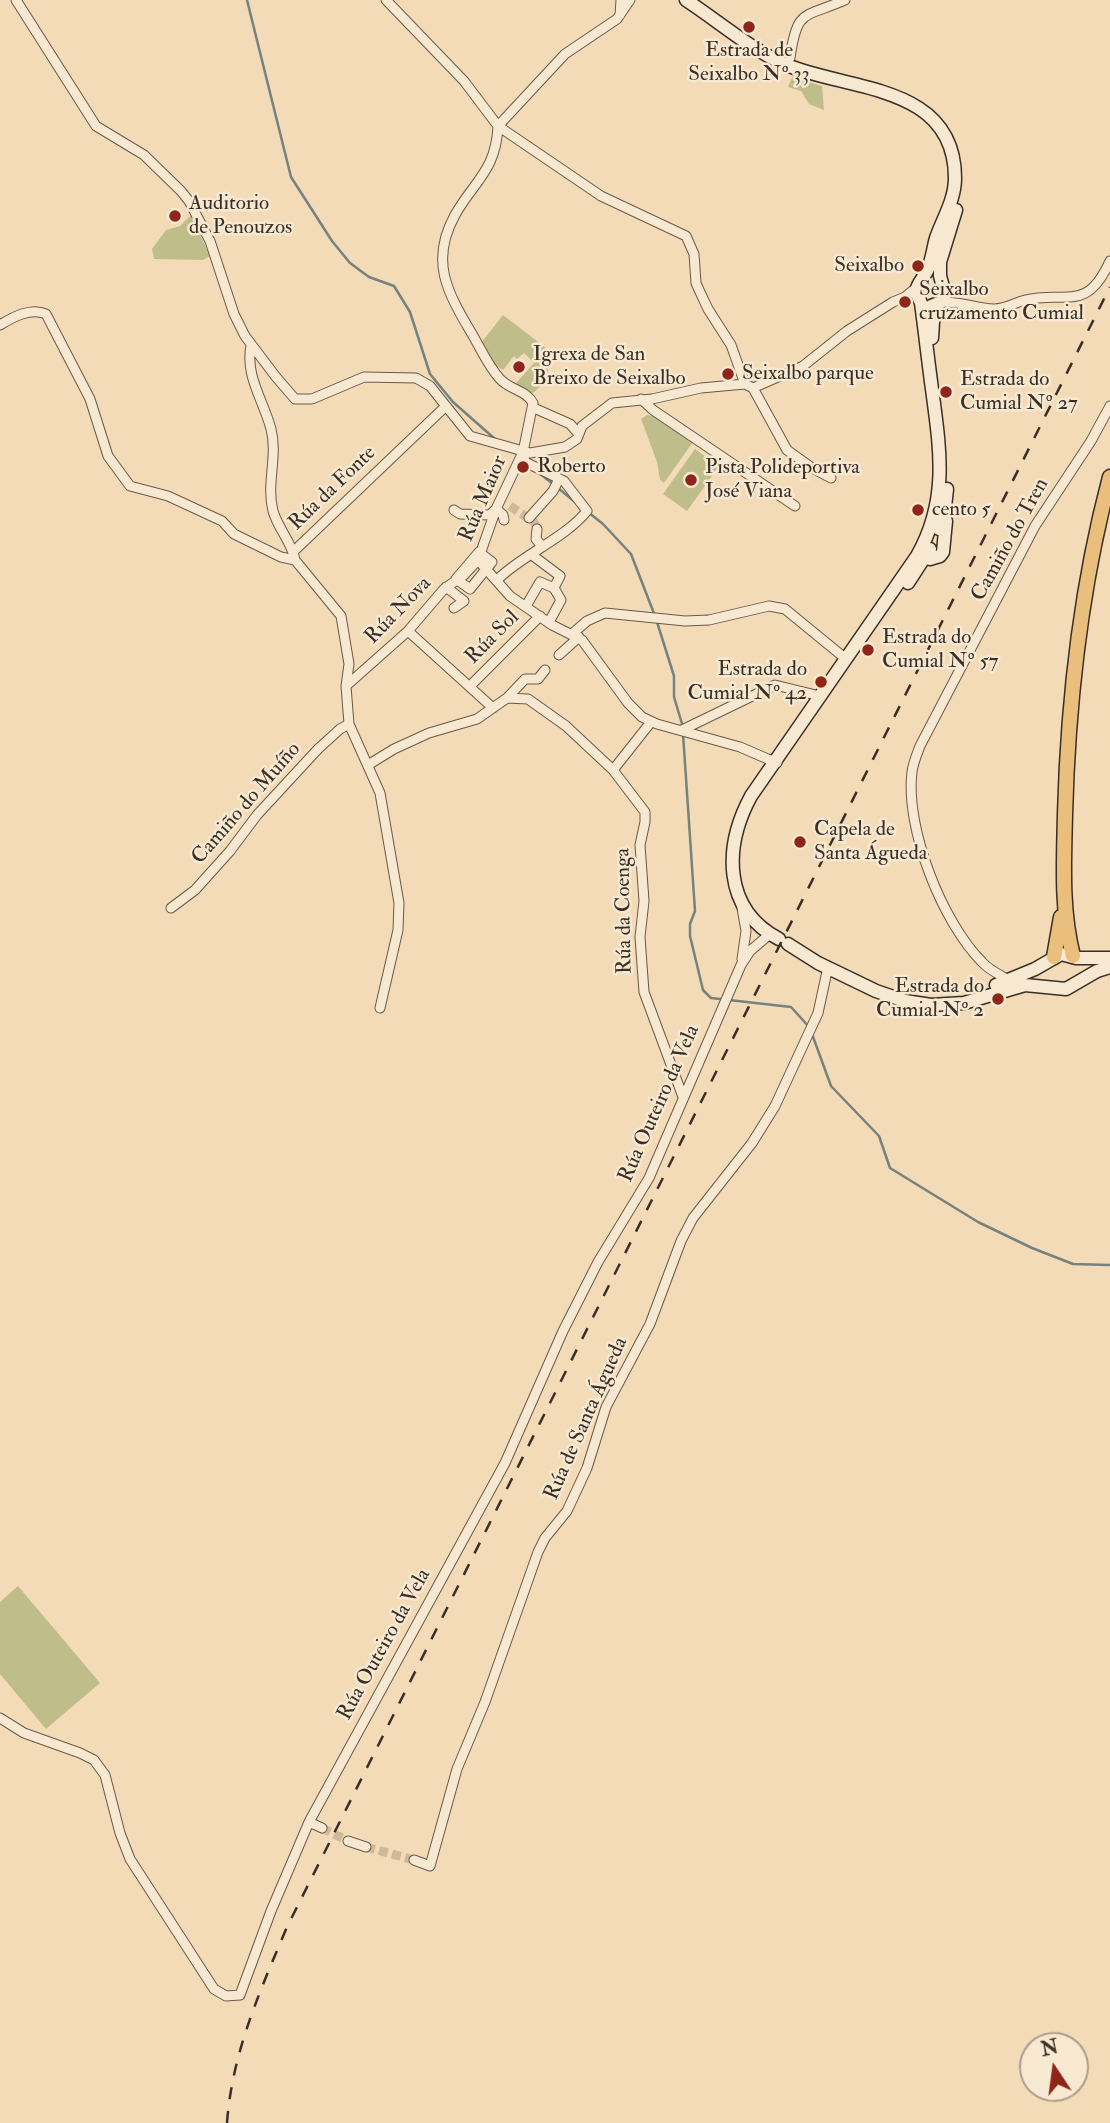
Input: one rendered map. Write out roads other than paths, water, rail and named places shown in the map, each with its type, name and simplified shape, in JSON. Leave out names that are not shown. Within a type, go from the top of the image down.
[{"type":"main road","points":[[1051,960],[1064,905],[1066,776],[1074,680],[1093,554],[1110,477]]},
{"type":"main road","points":[[1064,905],[1075,957]]},
{"type":"street","points":[[16,0],[96,126],[144,155],[174,183],[188,201],[210,241],[234,314],[251,345],[295,400],[312,399],[364,377],[406,376],[430,386],[466,432],[474,438],[523,453],[565,447],[577,439],[582,426],[612,403],[701,388],[749,386],[803,366],[847,331],[893,302],[916,293],[934,278],[941,295],[955,301],[995,309],[1006,308],[1025,300],[1077,298],[1101,280],[1110,261]]},
{"type":"street","points":[[386,0],[464,81],[498,126],[601,196],[686,236],[694,254],[699,292],[731,345],[749,386],[788,450],[831,478]]},
{"type":"street","points":[[620,15],[621,0]]},
{"type":"street","points":[[579,433],[570,424],[534,408],[528,395],[507,386],[494,372],[451,298],[442,262],[444,244],[452,221],[488,168],[494,154],[498,126],[565,54],[620,15],[630,0]]},
{"type":"street","points":[[686,0],[741,38],[793,67],[909,101],[934,120],[951,151],[955,186],[916,293],[943,494],[936,541]]},
{"type":"street","points":[[698,0],[787,57]]},
{"type":"street","points":[[787,57],[801,18],[810,12],[845,0]]},
{"type":"street","points":[[741,38],[749,37],[771,52],[911,94],[932,106],[943,120],[955,144],[961,181],[955,213],[940,262],[941,295],[933,316],[932,337],[948,454],[945,507],[936,541],[909,575],[898,584]]},
{"type":"street","points":[[916,293],[929,306],[941,295]]},
{"type":"street","points":[[0,325],[13,317],[29,313],[40,311],[46,314],[90,400],[108,456],[131,486],[168,496],[222,521],[234,534],[281,557],[294,556],[272,509],[274,455],[271,430],[253,385],[249,357],[251,345]]},
{"type":"street","points":[[641,399],[653,410],[795,506]]},
{"type":"street","name":"Rúa da Fonte","points":[[380,1008],[398,930],[399,903],[380,793],[349,724],[346,686],[349,664],[341,616],[294,556],[446,406]]},
{"type":"street","name":"Camiño do Tren","points":[[1009,980],[985,966],[978,957],[960,933],[933,880],[916,826],[912,769],[920,746],[1035,526],[1091,441],[1110,406]]},
{"type":"street","name":"Rúa Maior","points":[[478,556],[500,499],[523,453],[534,408]]},
{"type":"street","points":[[497,580],[532,555],[541,545],[578,522],[587,511],[564,481],[526,462],[523,453]]},
{"type":"street","points":[[759,799],[763,783],[926,540],[936,510],[941,472]]},
{"type":"street","points":[[529,518],[558,484],[559,479]]},
{"type":"street","points":[[500,499],[510,506]]},
{"type":"street","points":[[454,510],[460,514],[490,515],[496,509],[503,514],[504,520]]},
{"type":"street","points":[[537,529],[536,539],[541,545]]},
{"type":"street","points":[[532,555],[560,576],[554,588]]},
{"type":"street","points":[[478,556],[506,592],[549,622],[576,635],[602,665],[628,703],[651,722],[740,747],[776,763]]},
{"type":"street","name":"Rúa Nova","points":[[346,686],[408,631],[446,587],[478,556]]},
{"type":"street","points":[[751,916],[742,889],[739,849],[744,828],[759,799],[924,556]]},
{"type":"street","points":[[456,579],[470,589],[486,568]]},
{"type":"street","points":[[526,606],[541,581],[554,588],[561,600],[549,622]]},
{"type":"street","points":[[446,587],[464,601],[454,608]]},
{"type":"street","points":[[559,655],[587,621],[605,613],[685,621],[709,620],[769,606],[785,609],[846,659]]},
{"type":"street","name":"Rúa Sol","points":[[470,685],[540,616]]},
{"type":"street","points":[[408,631],[493,708]]},
{"type":"street","points":[[368,765],[394,748],[429,733],[477,719],[507,698],[525,679],[538,679],[545,670]]},
{"type":"street","points":[[682,730],[775,685],[820,696]]},
{"type":"street","name":"Rúa da Coenga","points":[[507,698],[528,699],[566,726],[614,770],[645,812],[646,822],[640,845],[643,901],[640,937],[644,992],[683,1097]]},
{"type":"street","points":[[741,965],[746,940],[742,905],[734,877],[733,843],[744,810],[807,721],[820,709]]},
{"type":"street","points":[[614,770],[651,722]]},
{"type":"street","name":"Camiño do Muíño","points":[[171,908],[204,880],[257,815],[318,749],[349,724]]},
{"type":"street","points":[[742,905],[751,916],[783,941],[828,967],[893,998],[930,1005],[964,1003],[1021,986],[1052,984]]},
{"type":"street","points":[[741,965],[750,951],[783,941],[888,989],[923,998],[962,996],[1009,980],[1061,954],[1110,958]]},
{"type":"street","points":[[1075,957],[1082,968],[1079,982]]},
{"type":"street","points":[[1051,960],[1046,970],[1052,984]]},
{"type":"street","name":"Rúa Outeiro da Vela","points":[[0,1718],[24,1733],[94,1760],[105,1775],[120,1833],[130,1859],[214,1989],[226,1996],[240,1995],[271,1910],[309,1822],[505,1463],[563,1331],[598,1262],[649,1178],[741,965]]},
{"type":"street","name":"Rúa de Santa Águeda","points":[[414,1860],[430,1866],[457,1769],[485,1702],[538,1552],[545,1538],[567,1511],[587,1468],[606,1407],[650,1324],[681,1241],[693,1218],[752,1143],[775,1106],[818,1013],[828,967]]},
{"type":"street","points":[[1009,980],[1030,980],[1066,989],[1097,971],[1110,967]]},
{"type":"street","points":[[309,1822],[321,1828]]},
{"type":"street","points":[[348,1841],[366,1847]]},
{"type":"waterway","points":[[247,0],[291,177],[332,241],[350,263],[369,277],[394,286],[410,312],[430,374],[453,402],[495,439]]},
{"type":"waterway","points":[[539,473],[553,484]]},
{"type":"waterway","points":[[558,488],[575,502]]},
{"type":"waterway","points":[[588,512],[631,554],[655,616]]},
{"type":"waterway","points":[[657,622],[674,676],[674,697],[683,727]]},
{"type":"waterway","points":[[683,734],[695,911],[690,924],[690,936],[703,990],[711,998],[791,1007],[810,1028]]},
{"type":"waterway","points":[[812,1034],[831,1086],[879,1136],[890,1168],[978,1222],[1032,1248],[1073,1264],[1110,1265]]},
{"type":"tunnel","points":[[510,506],[534,522],[537,529]]},
{"type":"tunnel","points":[[322,1828],[348,1841]]},
{"type":"tunnel","points":[[366,1847],[414,1860]]},
{"type":"railway","points":[[227,2123],[241,2047],[257,1999],[287,1927],[1110,287]]},
{"type":"place","name":"Estrada de Seixalbo Nº 33","points":[[749,27]]},
{"type":"place","name":"Auditorio de Penouzos","points":[[175,216]]},
{"type":"place","name":"Seixalbo","points":[[918,266]]},
{"type":"place","name":"Seixalbo cruzamento Cumial","points":[[905,302]]},
{"type":"place","name":"Igrexa de San Breixo de Seixalbo","points":[[519,367]]},
{"type":"place","name":"Seixalbo parque","points":[[728,374]]},
{"type":"place","name":"Estrada do Cumial Nº 27","points":[[946,392]]},
{"type":"place","name":"Roberto","points":[[523,467]]},
{"type":"place","name":"Pista Polideportiva José Viana","points":[[691,480]]},
{"type":"place","name":"cento 5","points":[[918,510]]},
{"type":"place","name":"Estrada do Cumial Nº 57","points":[[868,650]]},
{"type":"place","name":"Estrada do Cumial Nº 42","points":[[821,682]]},
{"type":"place","name":"Capela de Santa Águeda","points":[[800,842]]},
{"type":"place","name":"Estrada do Cumial Nº 2","points":[[998,999]]}]
